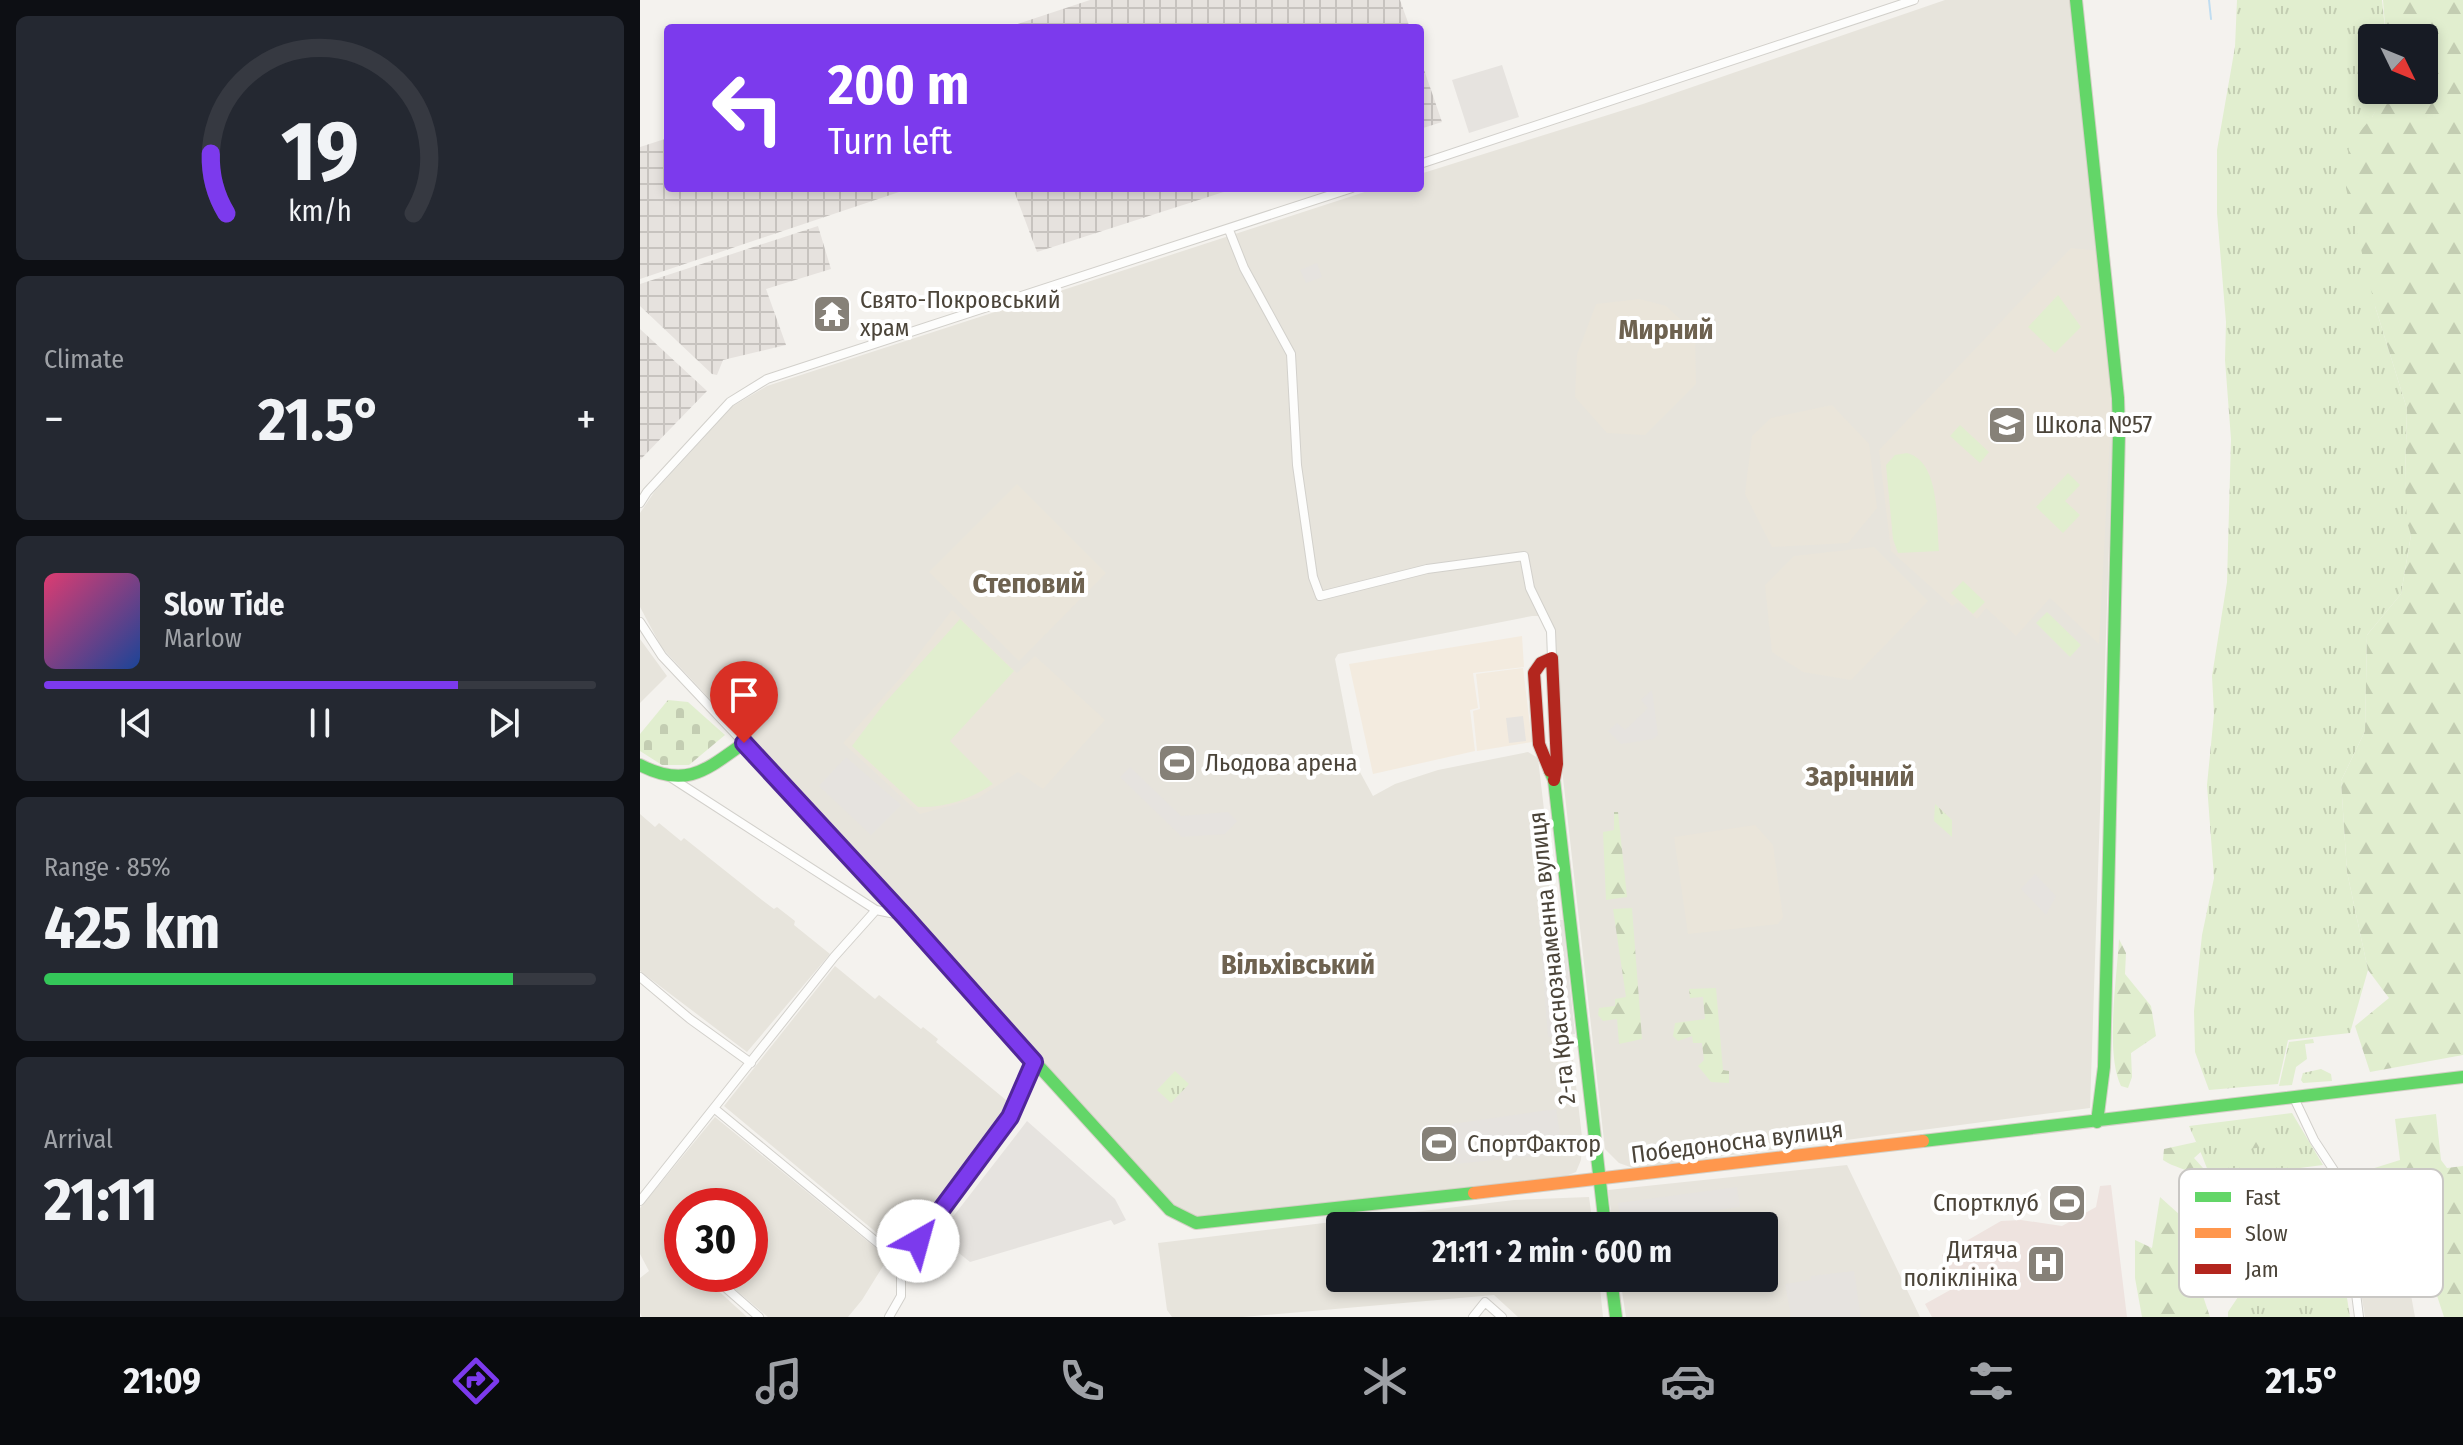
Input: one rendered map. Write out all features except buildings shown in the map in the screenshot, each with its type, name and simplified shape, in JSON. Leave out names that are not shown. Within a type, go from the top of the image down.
[{"type":"street","points":[[1424,163],[1914,0]]},
{"type":"street","points":[[2076,0],[2118,398],[2119,433],[2104,1067],[2097,1122]]},
{"type":"street","points":[[640,503],[730,402],[767,379],[1340,192]]},
{"type":"street","points":[[1229,230],[1244,268],[1291,354],[1297,465],[1313,577],[1320,596],[1427,569],[1524,556],[1530,588],[1551,631],[1552,658]]},
{"type":"street","points":[[640,622],[662,656],[744,743],[693,777],[667,775],[640,765]]},
{"type":"street","name":"2-га Краснознаменна вулиця","points":[[1552,658],[1537,665],[1534,673],[1539,744],[1554,780],[1603,1212]]},
{"type":"street","name":"Победоносна вулиця","points":[[744,743],[1170,1210],[1196,1223],[1599,1180],[2463,1077]]},
{"type":"street","points":[[667,775],[876,910],[905,917]]},
{"type":"street","points":[[640,1201],[834,957],[876,910]]},
{"type":"street","points":[[640,977],[690,1019],[751,1063]]},
{"type":"street","points":[[889,1317],[901,1296],[901,1262],[1010,1117],[1034,1062]]},
{"type":"street","points":[[2294,1098],[2314,1140],[2333,1169]]},
{"type":"street","points":[[715,1109],[901,1262]]},
{"type":"street","points":[[731,1292],[759,1317]]},
{"type":"street","points":[[1613,1292],[1616,1317]]},
{"type":"street","points":[[2356,1297],[2359,1317]]},
{"type":"street","points":[[1473,1317],[1485,1302],[1502,1317]]},
{"type":"shaded area","points":[[1090,0],[1400,0],[1409,24],[1017,24]]},
{"type":"shaded area","points":[[1945,0],[2073,0],[2114,398],[2090,1108],[1633,1168],[1619,1163],[1605,1149],[1562,769],[1553,760],[1550,635],[1542,616],[1532,616],[1338,654],[1335,659],[1355,763],[1373,796],[1395,784],[1438,770],[1528,752],[1538,758],[1582,1137],[1581,1160],[1576,1172],[1566,1176],[1203,1219],[1189,1216],[1178,1211],[662,648],[640,607],[640,513],[655,491],[733,406],[767,386],[1365,192],[1424,192],[1424,173],[1643,104]]},
{"type":"shaded area","points":[[1502,65],[1519,117],[1469,133],[1452,80]]},
{"type":"shaded area","points":[[1424,70],[1442,122],[1424,128]]},
{"type":"shaded area","points":[[664,139],[664,192],[899,192],[640,279],[640,147]]},
{"type":"shaded area","points":[[1014,192],[1224,192],[1037,252]]},
{"type":"shaded area","points":[[818,226],[831,269],[766,289],[786,345],[723,360],[717,375],[712,374],[640,306],[640,284]]},
{"type":"shaded area","name":"Школа №57","points":[[2071,248],[2099,251],[2112,400],[2099,644],[2050,598],[2016,636],[1986,608],[1977,619],[1958,602],[1952,606],[1891,551],[1879,450]]},
{"type":"shaded area","points":[[1317,263],[1322,277],[1306,283],[1300,270]]},
{"type":"shaded area","points":[[1640,299],[1666,306],[1695,333],[1696,384],[1645,435],[1607,433],[1575,397],[1577,355],[1596,304]]},
{"type":"shaded area","points":[[640,329],[707,391],[640,460]]},
{"type":"shaded area","points":[[1832,405],[1869,444],[1877,508],[1848,543],[1772,547],[1745,494],[1752,436],[1771,418]]},
{"type":"shaded area","points":[[1017,484],[1106,573],[1019,661],[929,572]]},
{"type":"shaded area","points":[[1874,547],[1928,601],[1851,680],[1803,672],[1772,652],[1765,585],[1794,556]]},
{"type":"shaded area","points":[[952,610],[1017,673],[1035,656],[1105,720],[1043,789],[1018,772],[978,798],[920,814],[843,743],[902,676]]},
{"type":"shaded area","points":[[1522,636],[1524,667],[1473,673],[1478,708],[1470,710],[1475,751],[1373,774],[1349,664]]},
{"type":"shaded area","points":[[640,639],[667,676],[640,703]]},
{"type":"shaded area","points":[[1523,668],[1532,742],[1477,751],[1473,711],[1480,709],[1476,674]]},
{"type":"shaded area","points":[[1652,690],[1658,735],[1653,739],[1621,744],[1608,731],[1617,723],[1625,730],[1648,708],[1641,700]]},
{"type":"shaded area","points":[[1523,716],[1526,741],[1509,743],[1506,718]]},
{"type":"shaded area","points":[[846,757],[901,805],[871,835],[819,786]]},
{"type":"shaded area","points":[[1130,767],[1181,816],[1228,812],[1237,821],[1225,834],[1182,837],[1120,777]]},
{"type":"shaded area","points":[[640,814],[655,827],[659,823],[681,841],[684,838],[774,909],[777,907],[795,921],[794,925],[830,954],[747,1052],[640,971]]},
{"type":"shaded area","points":[[1755,825],[1773,845],[1783,917],[1778,924],[1688,934],[1674,837]]},
{"type":"shaded area","points":[[2035,874],[2056,896],[2046,915],[2021,889]]},
{"type":"shaded area","points":[[1539,920],[1563,920],[1575,1034],[1548,1037]]},
{"type":"shaded area","points":[[835,966],[875,999],[879,995],[921,1029],[923,1027],[938,1039],[936,1042],[1012,1105],[975,1157],[895,1248],[724,1106]]},
{"type":"shaded area","points":[[1556,1109],[1563,1153],[1455,1164],[1452,1124]]},
{"type":"shaded area","points":[[715,1117],[888,1258],[848,1317],[768,1317],[738,1292],[768,1292],[768,1188],[664,1188],[664,1292],[720,1292],[747,1317],[642,1317],[640,1278],[649,1271],[640,1254],[640,1208]]},
{"type":"shaded area","points":[[1027,1121],[1115,1199],[1126,1220],[1114,1225],[1111,1220],[970,1262],[938,1236]]},
{"type":"shaded area","points":[[1847,1165],[1920,1317],[1626,1317],[1622,1292],[1778,1292],[1778,1212],[1611,1212],[1608,1190]]},
{"type":"shaded area","points":[[2111,1185],[2127,1317],[1932,1317],[1925,1304],[1952,1289],[1942,1255],[2001,1221],[2021,1220],[2062,1226],[2096,1207],[2100,1186]]},
{"type":"shaded area","points":[[1737,1187],[1740,1207],[1703,1212],[1619,1212],[1618,1203]]},
{"type":"shaded area","points":[[1589,1197],[1591,1212],[1415,1212],[1514,1200]]},
{"type":"shaded area","points":[[1326,1223],[1326,1292],[1600,1292],[1603,1317],[1518,1317],[1494,1295],[1243,1317],[1172,1317],[1167,1310],[1158,1243]]},
{"type":"shaded area","points":[[1854,1271],[1861,1317],[1791,1317],[1785,1284],[1811,1280],[1811,1276]]},
{"type":"shaded area","points":[[2362,1297],[2411,1297],[2415,1317],[2365,1317]]},
{"type":"green space","points":[[2237,0],[2382,0],[2385,24],[2358,24],[2358,104],[2380,104],[2372,117],[2375,306],[2407,409],[2405,481],[2411,535],[2401,594],[2367,635],[2365,731],[2341,781],[2347,872],[2368,970],[2350,1033],[2288,1040],[2278,1084],[2209,1090],[2195,1052],[2194,1011],[2202,935],[2214,878],[2207,785],[2214,714],[2212,676],[2227,582],[2231,439],[2217,213],[2217,150],[2235,47]]},
{"type":"green space","points":[[2383,0],[2463,0],[2463,1055],[2370,1072],[2355,1026],[2389,998],[2368,970],[2347,872],[2341,781],[2365,731],[2367,635],[2401,594],[2411,535],[2407,522],[2405,481],[2407,409],[2375,306],[2346,188],[2349,145],[2379,104],[2438,104],[2438,24],[2385,24]]},
{"type":"green space","points":[[2058,295],[2081,327],[2055,353],[2028,327]]},
{"type":"green space","points":[[1960,425],[1989,452],[1980,463],[1950,436]]},
{"type":"green space","points":[[1907,453],[1926,468],[1931,480],[1937,510],[1939,551],[1898,553],[1893,539],[1886,465],[1895,455]]},
{"type":"green space","points":[[2068,473],[2080,485],[2065,501],[2080,515],[2063,533],[2036,507]]},
{"type":"green space","points":[[1963,581],[1985,602],[1973,614],[1951,593]]},
{"type":"green space","points":[[2047,612],[2081,645],[2070,657],[2036,623]]},
{"type":"green space","points":[[960,619],[1014,671],[950,741],[993,784],[957,802],[918,807],[852,746],[883,705]]},
{"type":"green space","points":[[668,700],[688,702],[725,735],[689,765],[662,765],[640,751],[640,734]]},
{"type":"green space","points":[[1935,804],[1952,820],[1952,837],[1934,821]]},
{"type":"green space","points":[[1614,812],[1618,812],[1627,897],[1606,900],[1603,832],[1614,830]]},
{"type":"green space","points":[[1632,908],[1642,1039],[1619,1044],[1617,1019],[1603,1021],[1598,1015],[1599,1008],[1615,1006],[1615,999],[1626,997],[1613,909]]},
{"type":"green space","points":[[2119,939],[2126,953],[2125,974],[2151,1006],[2156,1036],[2131,1053],[2132,1077],[2128,1088],[2121,1086],[2114,1055],[2113,1015]]},
{"type":"green space","points":[[1716,988],[1723,1070],[1729,1071],[1729,1083],[1711,1082],[1698,1066],[1704,1060],[1702,1043],[1693,1043],[1692,1036],[1678,1041],[1673,1036],[1675,1023],[1705,1019],[1703,997],[1690,998],[1689,989]]},
{"type":"green space","points":[[2313,1039],[2314,1043],[2305,1044],[2307,1059],[2296,1067],[2292,1085],[2279,1086],[2289,1042]]},
{"type":"green space","points":[[2321,1069],[2331,1074],[2332,1081],[2303,1083],[2301,1080],[2303,1073]]},
{"type":"green space","points":[[1175,1071],[1189,1084],[1171,1103],[1157,1090]]},
{"type":"green space","points":[[2292,1113],[2323,1165],[2292,1169],[2207,1169],[2189,1126]]},
{"type":"green space","points":[[2436,1114],[2441,1160],[2447,1168],[2463,1166],[2463,1317],[2444,1317],[2437,1297],[2443,1297],[2443,1169],[2371,1169],[2400,1160],[2395,1119]]},
{"type":"green space","points":[[2263,1133],[2280,1136],[2275,1145],[2225,1153],[2216,1145],[2224,1141]]},
{"type":"green space","points":[[2196,1142],[2204,1149],[2194,1158],[2203,1168],[2181,1169],[2171,1165],[2163,1160],[2164,1149]]},
{"type":"green space","points":[[2160,1197],[2179,1214],[2179,1297],[2203,1297],[2210,1317],[2142,1317],[2135,1278],[2135,1240],[2152,1248]]},
{"type":"green space","points":[[2238,1297],[2347,1297],[2350,1317],[2228,1317]]},
{"type":"waterway","points":[[2209,0],[2211,19]]},
{"type":"traffic: fast","points":[[2076,0],[2118,398],[2119,433],[2104,1067],[2097,1122]]},
{"type":"traffic: fast","points":[[640,765],[656,772],[683,776],[707,768],[744,743],[1170,1210],[1196,1223],[1474,1193]]},
{"type":"traffic: fast","points":[[1550,771],[1554,780],[1603,1212]]},
{"type":"traffic: fast","points":[[1923,1141],[2463,1077]]},
{"type":"traffic: fast","points":[[1613,1292],[1616,1317]]},
{"type":"traffic: slow","points":[[1474,1193],[1923,1141]]},
{"type":"traffic: jam","points":[[1550,771],[1539,744],[1534,673],[1541,663],[1552,658],[1557,764],[1554,780]]},
{"type":"place","name":"Свято-Покровський храм","points":[[832,314]]},
{"type":"place","name":"Школа №57","points":[[2007,425]]},
{"type":"place","name":"Льодова арена","points":[[1177,763]]},
{"type":"place","name":"СпортФактор","points":[[1439,1144]]},
{"type":"place","name":"Спортклуб","points":[[2067,1203]]},
{"type":"place","name":"Дитяча поліклініка","points":[[2046,1264]]},
{"type":"district","name":"Мирний","points":[[1666,329]]},
{"type":"district","name":"Степовий","points":[[1029,583]]},
{"type":"district","name":"Зарічний","points":[[1860,776]]},
{"type":"district","name":"Вільхівський","points":[[1298,964]]},
{"type":"route","points":[[744,743],[1034,1062],[1010,1117],[918,1241]]}]
